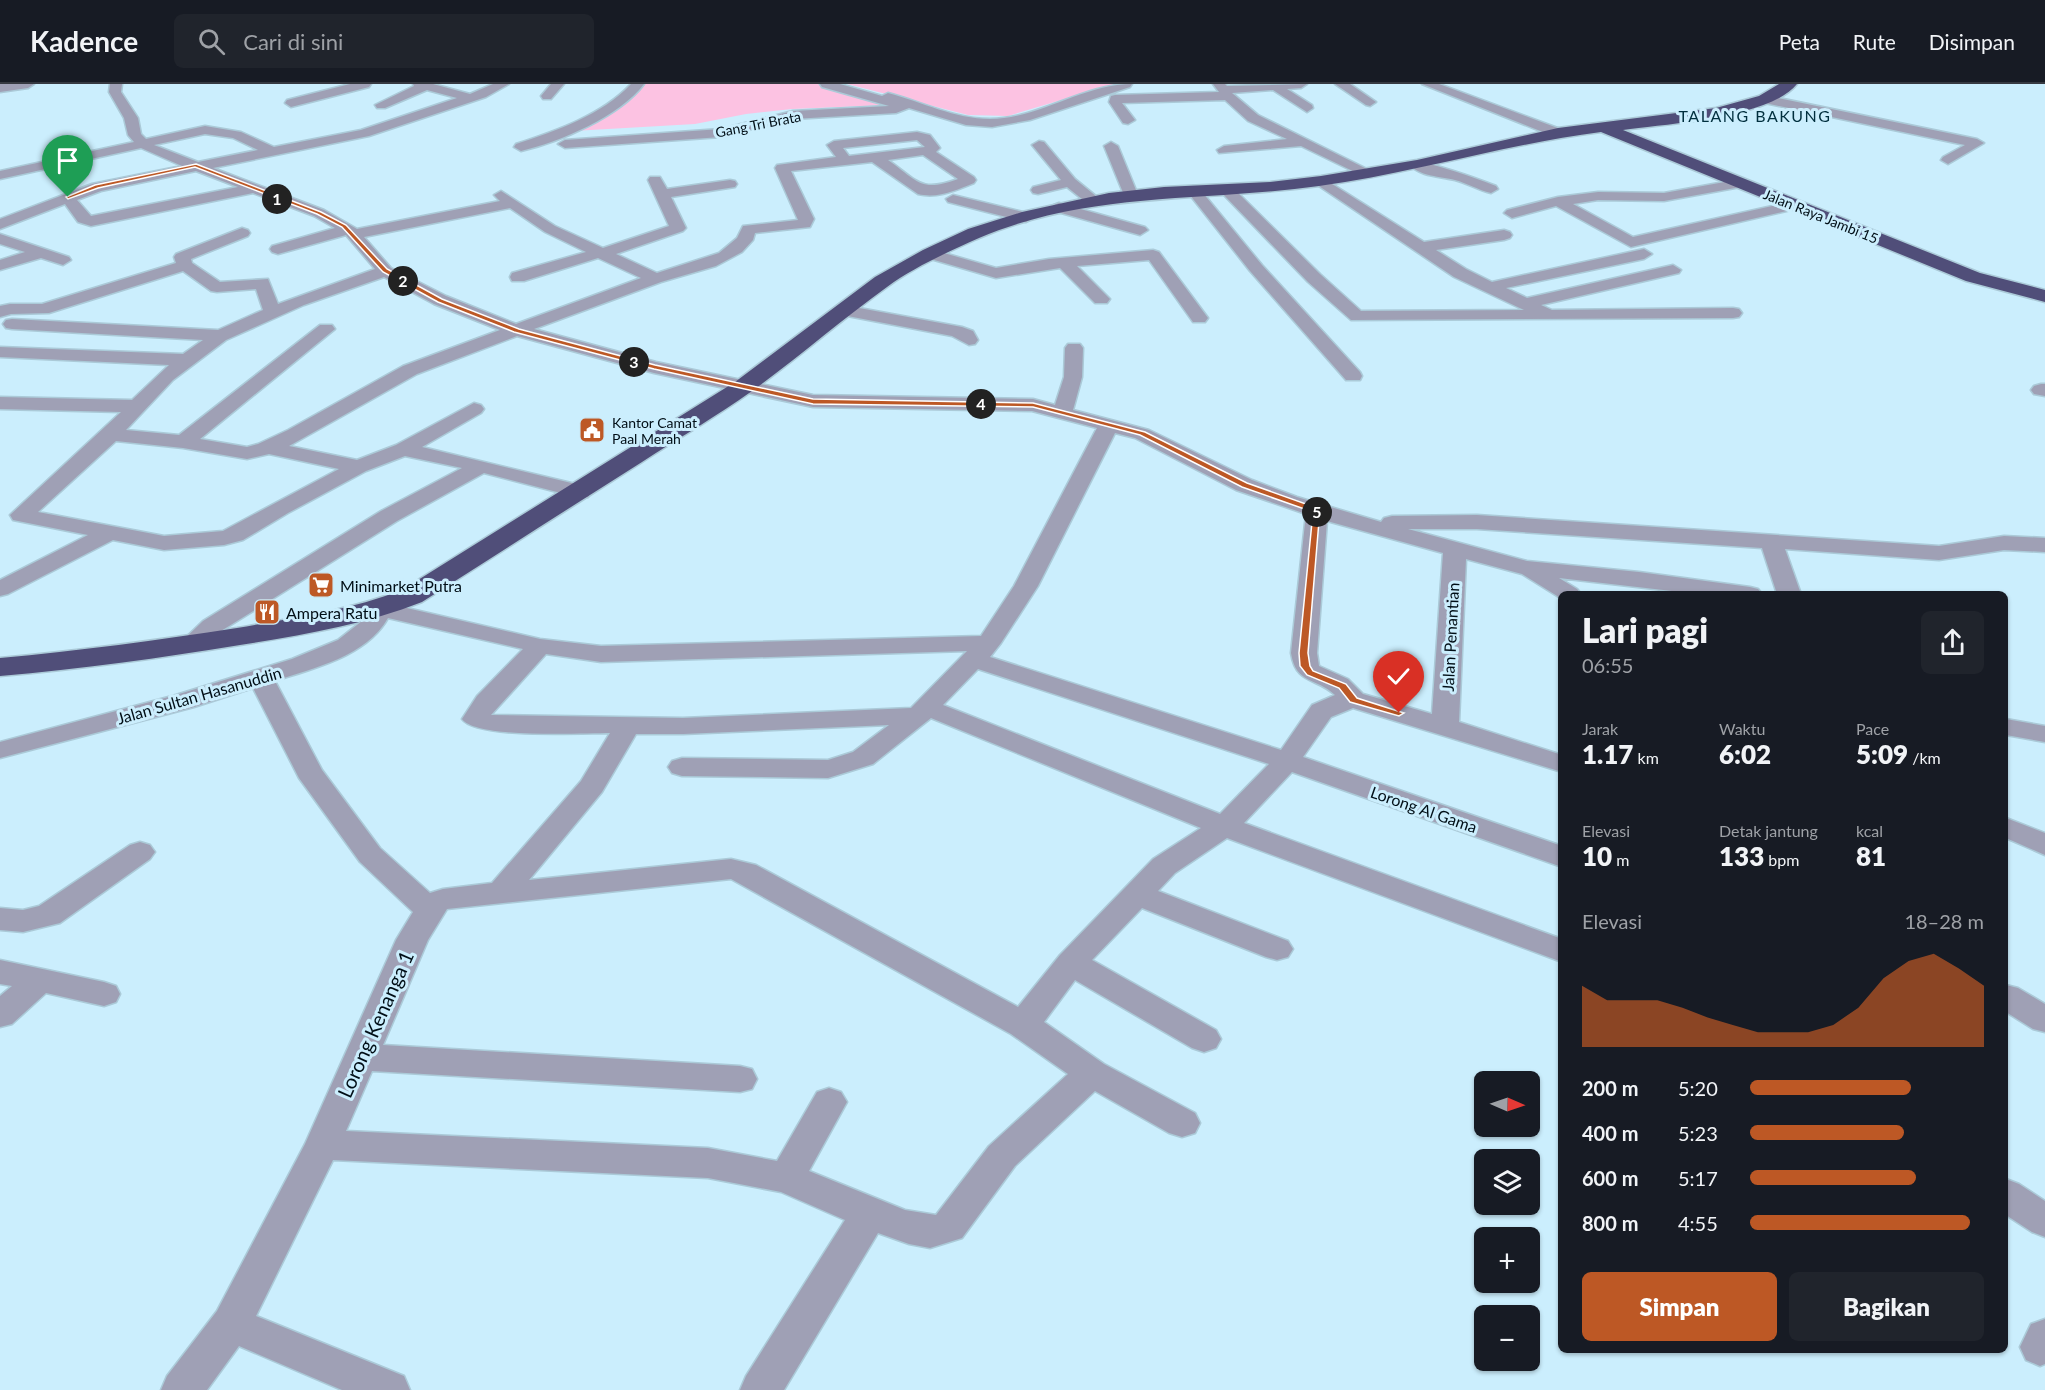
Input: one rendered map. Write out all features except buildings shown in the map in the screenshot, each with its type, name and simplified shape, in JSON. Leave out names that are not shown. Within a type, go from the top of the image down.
[{"type":"highway","points":[[1599,127],[1730,103],[1774,84]]},
{"type":"highway","points":[[0,667],[190,645],[342,619],[381,609],[412,596],[743,387],[882,280],[975,233],[1092,200],[1321,181],[1417,165],[1558,133],[1718,113],[1764,99],[1790,84]]},
{"type":"highway","name":"Jalan Raya Jambi 15","points":[[1599,127],[1973,277],[2045,296]]},
{"type":"street","points":[[0,88],[28,84]]},
{"type":"street","points":[[116,84],[116,92],[130,118],[135,135],[141,143],[244,186],[319,213],[351,232],[385,271],[440,300],[516,330],[654,367],[743,387],[831,403],[1033,405],[1142,434],[1244,485],[1358,524],[1526,568],[1639,579],[1728,591]]},
{"type":"street","points":[[291,103],[365,84]]},
{"type":"street","points":[[0,224],[97,187],[364,133],[449,105],[471,104],[504,84]]},
{"type":"street","points":[[547,96],[558,84]]},
{"type":"street","points":[[521,147],[545,139],[620,100],[638,84]]},
{"type":"street","name":"Gang Tri Brata","points":[[565,144],[721,133],[793,116],[896,109],[904,106],[826,84]]},
{"type":"street","points":[[840,84],[925,106],[966,121],[992,123],[1025,117],[1126,84]]},
{"type":"street","points":[[1128,120],[1115,99],[1301,84]]},
{"type":"street","points":[[1341,84],[1370,102]]},
{"type":"street","points":[[1428,84],[1558,133]]},
{"type":"street","points":[[381,105],[396,100],[422,85],[471,104]]},
{"type":"street","points":[[1275,86],[1307,108]]},
{"type":"street","points":[[1224,90],[1253,118],[1368,173]]},
{"type":"street","points":[[1764,99],[1978,144],[1948,160]]},
{"type":"street","points":[[1795,118],[1814,109]]},
{"type":"street","points":[[0,174],[198,131],[212,130],[236,135],[272,151]]},
{"type":"street","points":[[111,434],[183,442],[247,453],[266,447],[410,370],[655,278],[722,258],[723,249],[731,236],[738,231],[799,225],[807,222],[782,168],[926,151],[931,149],[932,145],[925,138],[917,136],[834,145],[845,160]]},
{"type":"street","points":[[545,139],[587,153]]},
{"type":"street","points":[[1224,150],[1301,142]]},
{"type":"street","points":[[1040,145],[1070,182],[1092,200]]},
{"type":"street","points":[[1111,146],[1131,195]]},
{"type":"street","points":[[874,157],[923,191],[940,191],[969,180],[926,151]]},
{"type":"street","points":[[1417,165],[1435,172],[1464,178],[1491,189]]},
{"type":"street","points":[[1321,181],[1460,273],[1550,315]]},
{"type":"street","points":[[169,182],[188,194]]},
{"type":"street","points":[[1038,190],[1070,182]]},
{"type":"street","points":[[1512,213],[1558,201],[1605,195],[1664,197],[1741,183]]},
{"type":"street","points":[[518,277],[678,228],[658,187],[730,184]]},
{"type":"street","points":[[129,191],[140,199],[151,202],[244,186]]},
{"type":"street","points":[[68,197],[83,219],[91,221],[244,186]]},
{"type":"street","points":[[1226,189],[1314,278],[1357,316],[1733,313]]},
{"type":"street","points":[[1193,190],[1256,268],[1353,376]]},
{"type":"street","points":[[973,204],[992,196]]},
{"type":"street","points":[[278,249],[507,199],[550,229],[655,278]]},
{"type":"street","points":[[953,199],[1026,217]]},
{"type":"street","points":[[1558,201],[1631,242],[1795,205]]},
{"type":"street","points":[[1059,208],[1140,230]]},
{"type":"street","points":[[0,210],[25,215]]},
{"type":"street","points":[[242,232],[221,240],[218,245],[182,257],[185,265],[218,287],[262,283],[272,312]]},
{"type":"street","points":[[1422,247],[1504,235]]},
{"type":"street","points":[[0,239],[63,260]]},
{"type":"street","points":[[0,265],[39,253]]},
{"type":"street","points":[[930,254],[996,273],[1064,263],[1153,255],[1199,318]]},
{"type":"street","points":[[1490,287],[1644,254]]},
{"type":"street","points":[[1064,263],[1101,299]]},
{"type":"street","points":[[0,312],[10,309],[44,309],[185,265]]},
{"type":"street","points":[[1527,303],[1673,270]]},
{"type":"street","points":[[11,512],[111,434],[156,384],[220,336],[272,312],[385,271]]},
{"type":"street","points":[[843,310],[956,331],[966,335],[969,340]]},
{"type":"street","points":[[0,323],[220,336]]},
{"type":"street","points":[[183,442],[326,329]]},
{"type":"street","points":[[1063,412],[1073,377],[1074,348]]},
{"type":"street","points":[[0,352],[185,360]]},
{"type":"street","points":[[0,403],[137,406]]},
{"type":"street","points":[[11,512],[164,543],[235,535],[280,508],[359,467],[403,449],[474,410]]},
{"type":"street","points":[[682,766],[828,769],[863,758],[923,712],[981,651],[1026,586],[1108,424]]},
{"type":"street","points":[[266,447],[359,467]]},
{"type":"street","points":[[403,449],[481,466],[580,492]]},
{"type":"street","points":[[190,645],[212,626],[389,516],[481,466]]},
{"type":"street","points":[[1317,511],[1304,653],[1305,666],[1310,673],[1342,686],[1354,700]]},
{"type":"street","points":[[1358,524],[1477,522],[1939,553],[2004,543],[2043,547]]},
{"type":"street","points":[[0,589],[111,532]]},
{"type":"street","points":[[1771,541],[1788,591]]},
{"type":"street","name":"Jalan Penantian","points":[[1445,726],[1455,549]]},
{"type":"street","points":[[1526,568],[1564,591]]},
{"type":"street","name":"Lorong Al Gama","points":[[381,609],[540,646],[601,654],[981,651],[1558,856]]},
{"type":"street","name":"Jalan Sultan Hasanuddin","points":[[0,750],[261,678],[346,645],[372,625],[381,609]]},
{"type":"street","points":[[540,646],[486,702],[475,719],[490,724],[793,723],[923,712],[1558,950]]},
{"type":"street","points":[[261,678],[309,772],[370,855],[430,910],[436,902],[443,899],[731,869],[745,872],[1023,1025],[1092,1073],[1182,1123]]},
{"type":"street","points":[[1023,1025],[1071,963],[1164,866],[1224,826],[1287,761],[1321,711],[1339,702],[1354,700],[1445,726],[1558,763]]},
{"type":"street","points":[[502,892],[592,786],[628,725]]},
{"type":"street","points":[[2008,727],[2045,734]]},
{"type":"street","points":[[2008,828],[2045,845]]},
{"type":"street","points":[[0,920],[23,921],[49,915],[140,852]]},
{"type":"street","points":[[1137,894],[1277,949]]},
{"type":"street","name":"Lorong Kenanga 1","points":[[182,1390],[231,1324],[322,1145],[412,940],[430,910]]},
{"type":"street","points":[[1071,963],[1204,1039]]},
{"type":"street","points":[[0,972],[104,994]]},
{"type":"street","points":[[0,1015],[40,980]]},
{"type":"street","points":[[2008,998],[2045,1020]]},
{"type":"street","points":[[360,1057],[740,1079]]},
{"type":"street","points":[[322,1145],[708,1163],[786,1178],[869,1213],[927,1232],[940,1232],[949,1227],[1002,1156],[1092,1073]]},
{"type":"street","points":[[786,1178],[829,1102]]},
{"type":"street","points":[[2008,1196],[2045,1221]]},
{"type":"street","points":[[761,1390],[851,1246],[869,1213]]},
{"type":"street","points":[[231,1324],[389,1390]]},
{"type":"shaded area","points":[[641,84],[818,84],[888,105],[792,109],[746,114],[695,124],[573,131]]},
{"type":"shaded area","points":[[847,84],[1115,84],[1008,116],[968,115]]},
{"type":"place","name":"Kantor Camat Paal Merah","points":[[592,430]]},
{"type":"place","name":"Minimarket Putra","points":[[321,585]]},
{"type":"place","name":"Ampera Ratu","points":[[267,612]]},
{"type":"district","name":"TALANG BAKUNG","points":[[1755,115]]},
{"type":"route","points":[[68,197],[97,187],[196,166],[250,189],[319,213],[349,230],[385,271],[440,300],[516,330],[654,367],[813,401],[839,404],[1033,405],[1142,434],[1244,485],[1317,511],[1304,653],[1305,666],[1310,673],[1342,686],[1354,700],[1399,713]]}]
